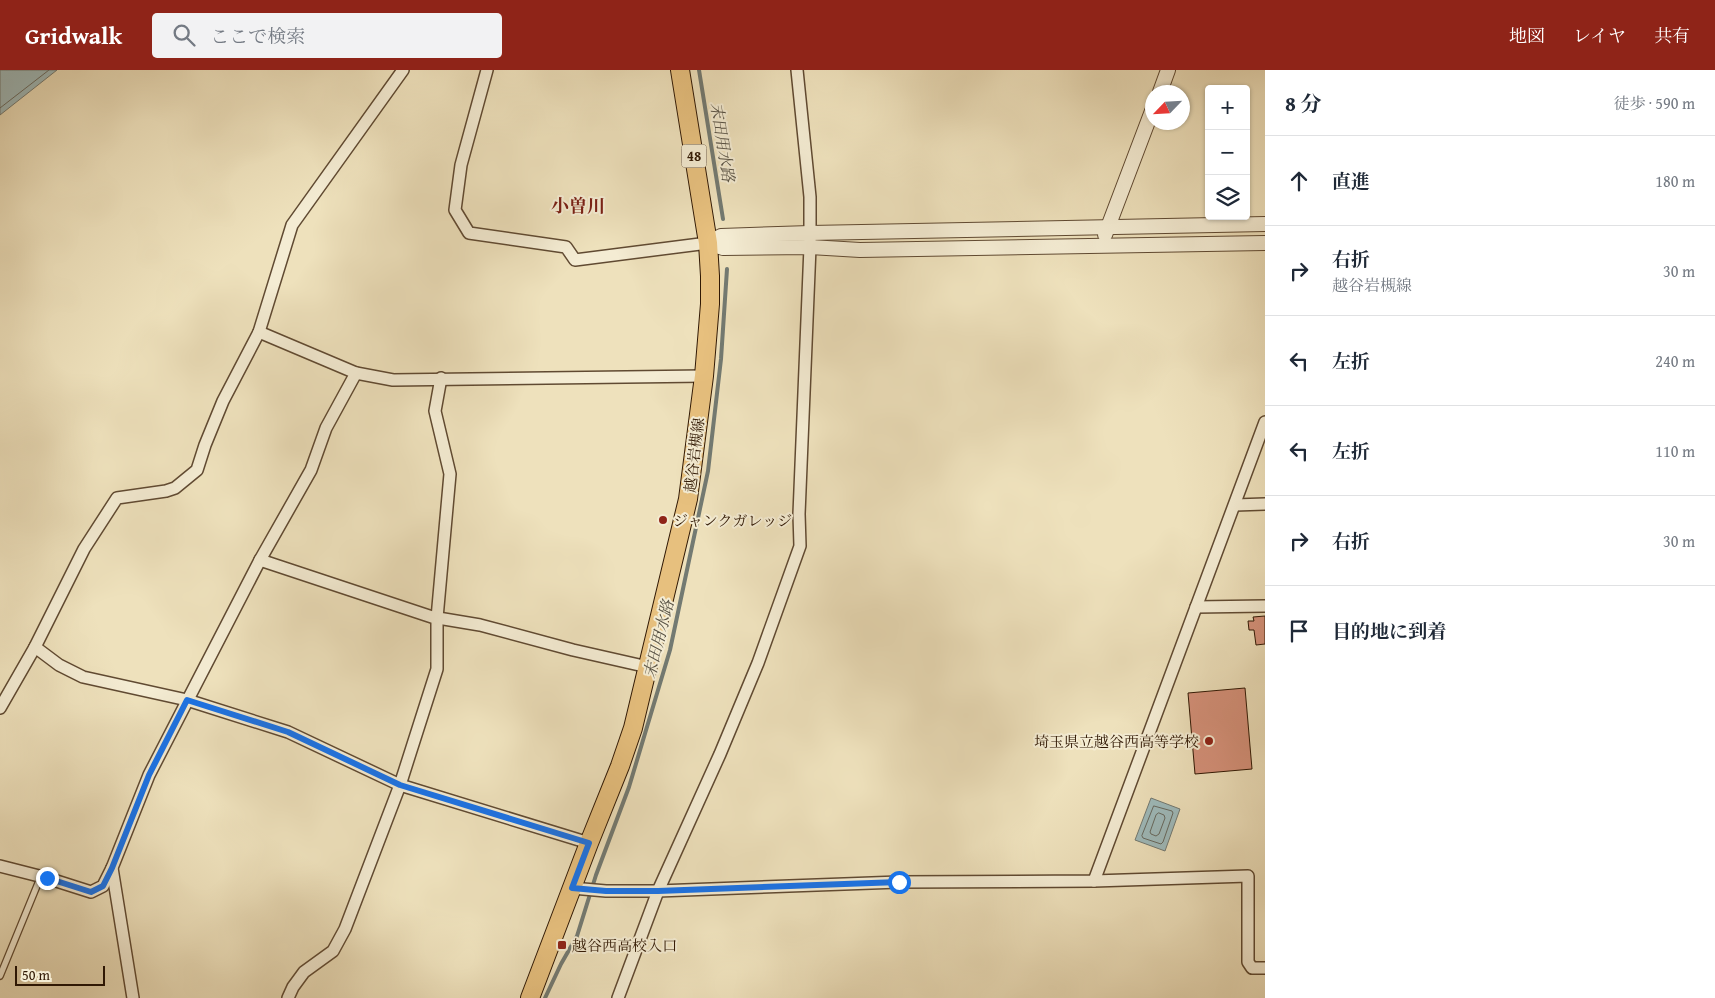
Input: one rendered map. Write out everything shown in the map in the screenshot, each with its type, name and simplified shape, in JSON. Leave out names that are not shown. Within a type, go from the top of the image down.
[{"type":"main road","name":"越谷岩槻線","points":[[530,998],[586,889],[589,843],[633,728],[688,499],[704,376],[710,304],[708,243],[680,70]]},
{"type":"street","points":[[0,708],[35,647],[84,549],[117,498],[176,488],[197,470],[204,445],[223,401],[259,332],[292,225],[403,70]]},
{"type":"street","points":[[487,70],[461,165],[455,210],[469,233],[566,247],[575,260],[708,243],[721,236],[810,232],[1265,224]]},
{"type":"street","points":[[618,998],[658,891],[720,754],[758,663],[800,546],[810,197],[797,70]]},
{"type":"street","points":[[1163,85],[1168,70]]},
{"type":"street","points":[[1101,245],[1145,129]]},
{"type":"street","points":[[708,243],[723,248],[810,247],[860,250],[1265,243]]},
{"type":"street","points":[[259,332],[356,373],[393,380],[704,376]]},
{"type":"street","points":[[0,866],[41,876],[91,892],[103,886],[149,775],[260,560],[311,470],[326,428],[356,373]]},
{"type":"street","points":[[288,998],[293,986],[304,972],[334,951],[345,929],[400,785],[437,669],[437,618],[450,474],[436,411],[440,378]]},
{"type":"street","points":[[1094,881],[1265,422]]},
{"type":"street","points":[[1235,505],[1265,504]]},
{"type":"street","points":[[260,560],[437,618],[480,625],[573,650],[648,666]]},
{"type":"street","points":[[1196,607],[1265,606]]},
{"type":"street","points":[[35,647],[59,665],[83,677],[187,700],[288,732],[400,785],[589,843]]},
{"type":"street","points":[[112,868],[133,998]]},
{"type":"street","points":[[586,889],[658,891],[899,882],[1094,881],[1248,876],[1248,962],[1252,968],[1265,968]]},
{"type":"lane","points":[[0,976],[41,876]]},
{"type":"water","points":[[0,70],[57,70],[0,115]]},
{"type":"water","points":[[1151,798],[1180,809],[1165,851],[1135,840]]},
{"type":"building","points":[[1265,616],[1265,644],[1256,645],[1254,630],[1249,630],[1248,621],[1254,621],[1253,617]]},
{"type":"building","points":[[1245,688],[1252,769],[1195,774],[1188,693]]},
{"type":"waterway","name":"末田用水路","points":[[699,70],[723,219]]},
{"type":"waterway","name":"末田用水路","points":[[545,998],[577,936],[596,875],[629,787],[670,650],[708,471],[721,359],[727,269]]},
{"type":"place","name":"ジャンクガレッジ","points":[[663,520]]},
{"type":"place","name":"埼玉県立越谷西高等学校","points":[[1209,741]]},
{"type":"place","name":"越谷西高校入口","points":[[562,945]]},
{"type":"district","name":"小曽川","points":[[578,205]]},
{"type":"route","points":[[47,878],[91,892],[103,886],[149,775],[187,700],[288,732],[315,743],[400,785],[589,843],[572,888],[606,891],[658,891],[899,882]]}]
